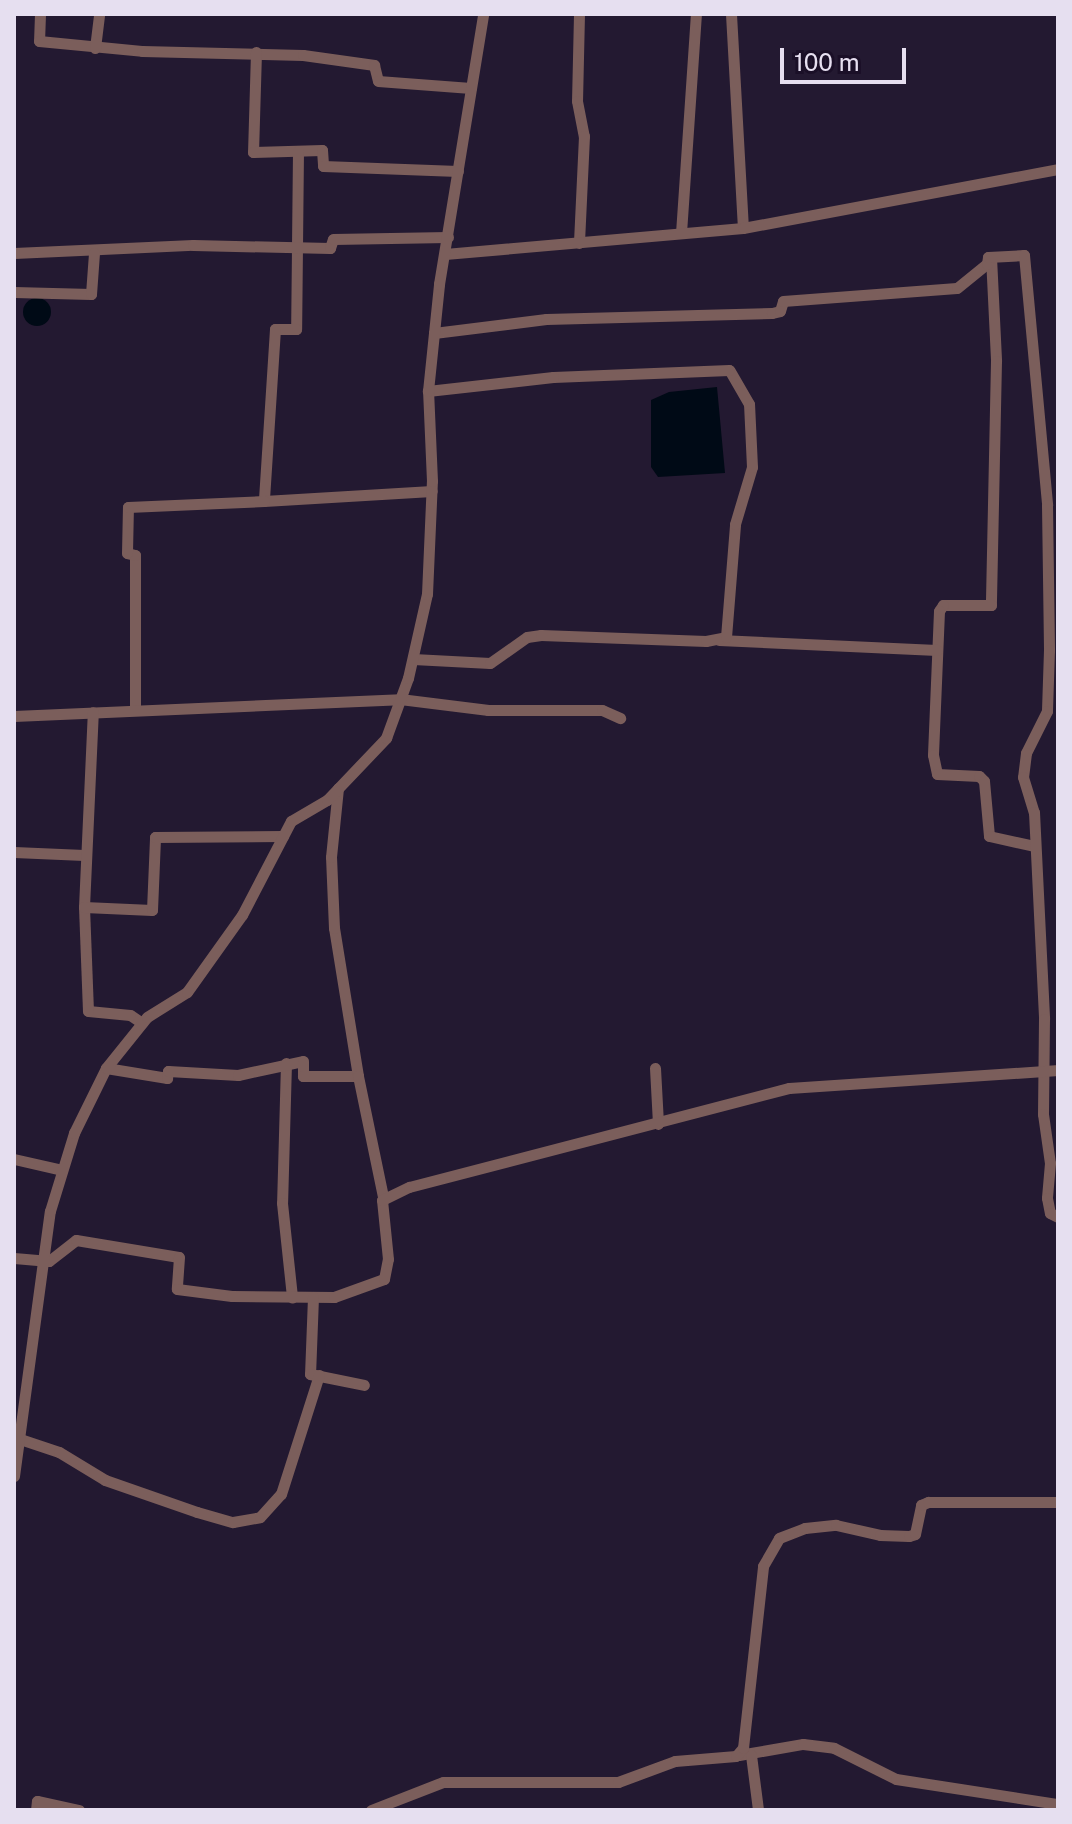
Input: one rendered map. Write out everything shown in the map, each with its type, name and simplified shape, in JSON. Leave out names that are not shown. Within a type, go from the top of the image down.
[{"type":"street","points":[[40,14],[37,41],[95,48],[256,52],[374,65],[378,81],[471,88]]},
{"type":"street","points":[[95,48],[99,14]]},
{"type":"street","points":[[14,1476],[41,1259],[62,1170],[106,1068],[142,1023],[187,992],[242,915],[291,821],[338,788],[386,738],[413,659],[427,594],[432,491],[428,391],[434,333],[483,14]]},
{"type":"street","points":[[579,14],[577,101],[584,136],[579,243]]},
{"type":"street","points":[[681,233],[696,14]]},
{"type":"street","points":[[731,14],[743,228]]},
{"type":"street","points":[[256,52],[253,152],[322,150],[323,166],[458,171]]},
{"type":"street","points":[[264,501],[275,332],[296,329],[298,151]]},
{"type":"street","points":[[445,254],[743,228],[1058,169]]},
{"type":"street","points":[[14,253],[94,253],[193,245],[330,248],[334,239],[448,237]]},
{"type":"street","points":[[434,333],[561,318],[751,316],[779,312],[783,301],[957,288],[991,256],[1018,252],[1025,258],[1044,458],[1047,703],[1023,767],[1034,812],[1052,1071],[1047,1198],[1050,1213],[1058,1217]]},
{"type":"street","points":[[14,292],[91,294],[94,253]]},
{"type":"street","points":[[991,256],[996,361],[991,605],[941,607],[933,755],[937,774],[979,776],[986,788],[989,836],[1034,846]]},
{"type":"street","points":[[428,391],[553,377],[729,370],[749,404],[752,467],[735,524],[728,629],[719,640]]},
{"type":"street","points":[[135,708],[135,554],[127,553],[128,507],[432,491]]},
{"type":"street","points":[[413,659],[490,663],[527,637],[541,635],[937,650]]},
{"type":"street","points":[[14,716],[135,708],[400,699],[488,710],[602,710],[620,718]]},
{"type":"street","points":[[93,712],[84,855],[88,1011],[130,1015],[142,1023]]},
{"type":"street","points":[[14,1258],[49,1261],[76,1240],[179,1257],[177,1289],[292,1297],[334,1297],[384,1279],[383,1197],[358,1076],[334,928],[331,857],[338,788]]},
{"type":"street","points":[[84,907],[152,910],[155,837],[283,836]]},
{"type":"street","points":[[14,852],[84,855]]},
{"type":"street","points":[[106,1068],[167,1078],[168,1071],[238,1075],[303,1061],[303,1076],[358,1076]]},
{"type":"street","points":[[286,1063],[282,1203],[292,1297]]},
{"type":"street","points":[[655,1068],[658,1124]]},
{"type":"street","points":[[383,1197],[789,1088],[1052,1071]]},
{"type":"street","points":[[14,1159],[62,1170]]},
{"type":"street","points":[[313,1297],[310,1374],[364,1385]]},
{"type":"street","points":[[20,1439],[59,1452],[105,1480],[197,1512],[233,1522],[260,1517],[281,1494],[319,1375]]},
{"type":"street","points":[[758,1810],[745,1755],[763,1566],[779,1538],[805,1528],[836,1525],[880,1535],[909,1536],[915,1534],[921,1505],[928,1502],[1058,1502]]},
{"type":"street","points":[[371,1810],[443,1782],[618,1782],[675,1761],[745,1755],[803,1744],[834,1748],[896,1779],[1058,1804]]},
{"type":"street","points":[[36,1810],[37,1801],[79,1810]]},
{"type":"shaded area","points":[[37,298],[47,302],[51,312],[47,322],[37,326],[27,322],[23,312],[27,302]]},
{"type":"shaded area","points":[[717,387],[725,473],[658,477],[651,467],[651,400],[669,392]]}]
